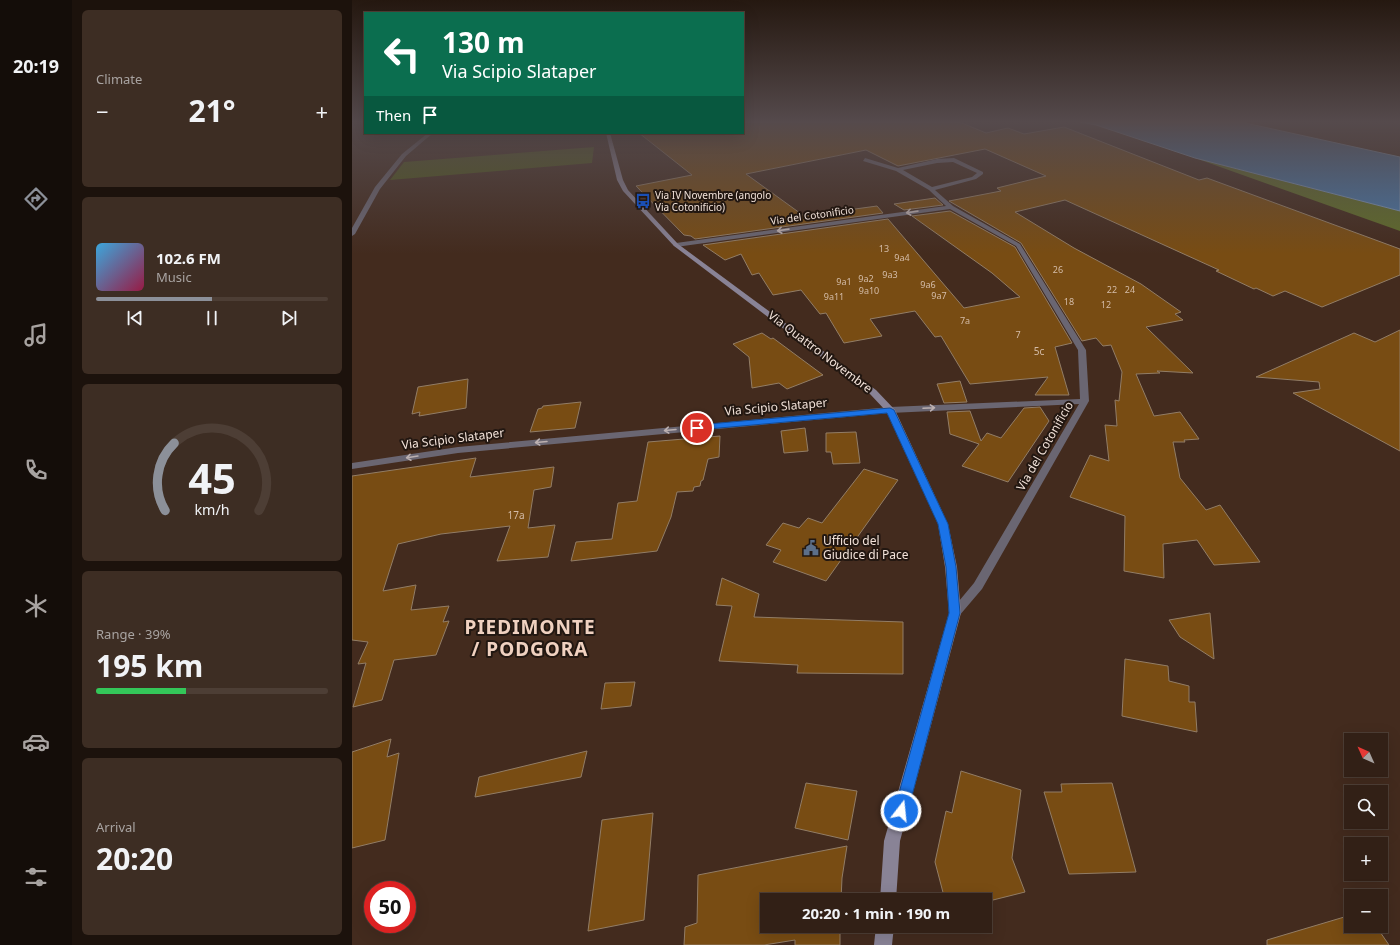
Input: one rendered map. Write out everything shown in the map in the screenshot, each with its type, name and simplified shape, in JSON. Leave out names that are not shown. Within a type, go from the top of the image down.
[{"type":"main road","name":"Via Quattro Novembre","points":[[616,166],[620,180],[626,191],[676,245],[873,392],[890,410],[943,524],[951,567],[955,613],[892,841],[888,893]]},
{"type":"main road","points":[[883,945],[884,933]]},
{"type":"street","points":[[352,234],[377,188],[395,166]]},
{"type":"street","name":"Via del Cotonificio","points":[[885,166],[898,170],[931,189],[951,207],[1018,245],[1082,350],[1085,401],[978,586],[955,613]]},
{"type":"street","points":[[898,170],[913,166]]},
{"type":"street","points":[[931,189],[974,178],[981,173],[967,166]]},
{"type":"street","name":"Via del Cotonificio","points":[[676,245],[951,207]]},
{"type":"street","name":"Via Scipio Slataper","points":[[352,466],[458,450],[890,410],[1085,401]]},
{"type":"green space","points":[[401,166],[555,166],[390,180]]},
{"type":"green space","points":[[1218,166],[1226,166],[1400,211],[1400,231]]},
{"type":"water","points":[[1226,166],[1400,166],[1400,211]]},
{"type":"building","points":[[681,166],[786,166],[746,174],[804,216],[877,206],[883,213],[695,239],[691,236],[684,235],[636,186],[692,175]]},
{"type":"building","points":[[1024,166],[1164,166],[1199,180],[1207,178],[1400,249],[1400,275],[1322,307],[1285,291],[1273,296],[1256,288],[1254,289],[1216,271],[1219,270],[1065,200],[1015,212],[1074,248],[1141,284],[1181,312],[1175,314],[1183,320],[1146,327],[1193,373],[1157,371],[1160,373],[1136,374],[1154,416],[1180,412],[1199,439],[1184,440],[1185,442],[1173,442],[1180,478],[1206,510],[1220,505],[1260,562],[1214,565],[1197,540],[1163,544],[1164,578],[1124,571],[1125,516],[1070,497],[1090,455],[1109,461],[1105,425],[1117,426],[1115,400],[1119,401],[1122,372],[1111,345],[1103,346],[1096,338],[1082,341],[1021,243],[949,201],[1001,191],[997,188],[1046,176]]},
{"type":"building","points":[[935,198],[943,205],[904,210],[894,204]]},
{"type":"building","points":[[950,211],[1015,247],[1072,343],[1055,347],[1069,395],[1035,395],[1048,377],[970,384],[941,336],[935,337],[915,311],[870,319],[882,336],[844,343],[826,313],[820,314],[801,290],[773,295],[759,273],[752,275],[741,254],[725,260],[703,245],[888,219],[964,308],[1020,297],[992,273],[912,216]]},
{"type":"building","points":[[1400,330],[1400,451],[1293,393],[1320,389],[1319,382],[1256,377],[1354,333],[1375,342]]},
{"type":"building","points":[[762,333],[771,339],[773,338],[823,375],[787,389],[779,383],[752,388],[749,357],[733,344]]},
{"type":"building","points":[[468,379],[466,408],[419,416],[420,412],[412,414],[418,387]]},
{"type":"building","points":[[960,381],[967,402],[944,403],[937,384]]},
{"type":"building","points":[[581,402],[575,428],[530,432],[538,409],[542,408],[543,406]]},
{"type":"building","points":[[1040,407],[1049,421],[1008,482],[962,466],[979,444],[950,434],[947,412],[970,411],[981,441],[987,433],[1001,438],[1024,408]]},
{"type":"building","points":[[805,428],[808,451],[784,453],[781,431]]},
{"type":"building","points":[[856,432],[860,463],[833,464],[831,452],[826,452],[826,433]]},
{"type":"building","points":[[720,436],[719,457],[708,459],[700,486],[694,487],[693,491],[677,492],[671,517],[657,551],[571,561],[576,542],[612,539],[618,503],[637,501],[648,442]]},
{"type":"building","points":[[476,458],[470,477],[554,467],[551,487],[534,490],[528,528],[555,525],[548,557],[497,561],[510,526],[441,534],[398,544],[383,591],[416,585],[411,610],[449,606],[443,622],[449,621],[436,655],[394,660],[382,700],[353,707],[366,663],[358,664],[368,642],[352,640],[352,476]]},
{"type":"building","points":[[864,469],[898,480],[826,581],[773,562],[781,550],[766,545],[783,523],[799,528],[808,518],[822,523]]},
{"type":"building","points":[[722,578],[759,594],[754,617],[903,622],[903,674],[797,673],[798,665],[719,661],[732,606],[716,605]]},
{"type":"building","points":[[1210,613],[1214,659],[1180,637],[1169,620]]},
{"type":"building","points":[[1125,659],[1168,666],[1169,681],[1189,686],[1189,702],[1195,702],[1197,732],[1122,716]]},
{"type":"building","points":[[635,682],[631,706],[601,709],[605,683]]},
{"type":"building","points":[[391,739],[387,757],[399,753],[385,840],[352,848],[352,752]]},
{"type":"building","points":[[587,751],[581,777],[475,797],[479,777]]},
{"type":"building","points":[[961,771],[1021,790],[1012,858],[1025,892],[993,900],[992,893],[943,893],[935,862],[946,811],[952,813]]},
{"type":"building","points":[[806,783],[857,791],[848,840],[795,828]]},
{"type":"building","points":[[1112,783],[1136,872],[1069,874],[1044,792],[1062,792],[1061,784]]},
{"type":"building","points":[[653,813],[644,920],[588,931],[602,820]]},
{"type":"building","points":[[847,846],[841,893],[760,893],[760,933],[840,933],[840,945],[795,945],[795,940],[764,945],[684,945],[685,927],[697,923],[698,875]]},
{"type":"building","points":[[1344,917],[1344,933],[1381,933],[1389,945],[1267,945],[1267,940]]},
{"type":"place","name":"Via IV Novembre (angolo Via Cotonificio)","points":[[643,201]]},
{"type":"place","name":"Ufficio del Giudice di Pace","points":[[811,548]]},
{"type":"district","name":"PIEDIMONTE / PODGORA","points":[[530,638]]},
{"type":"route","points":[[697,428],[890,410],[943,524],[951,567],[955,613],[901,811]]}]
